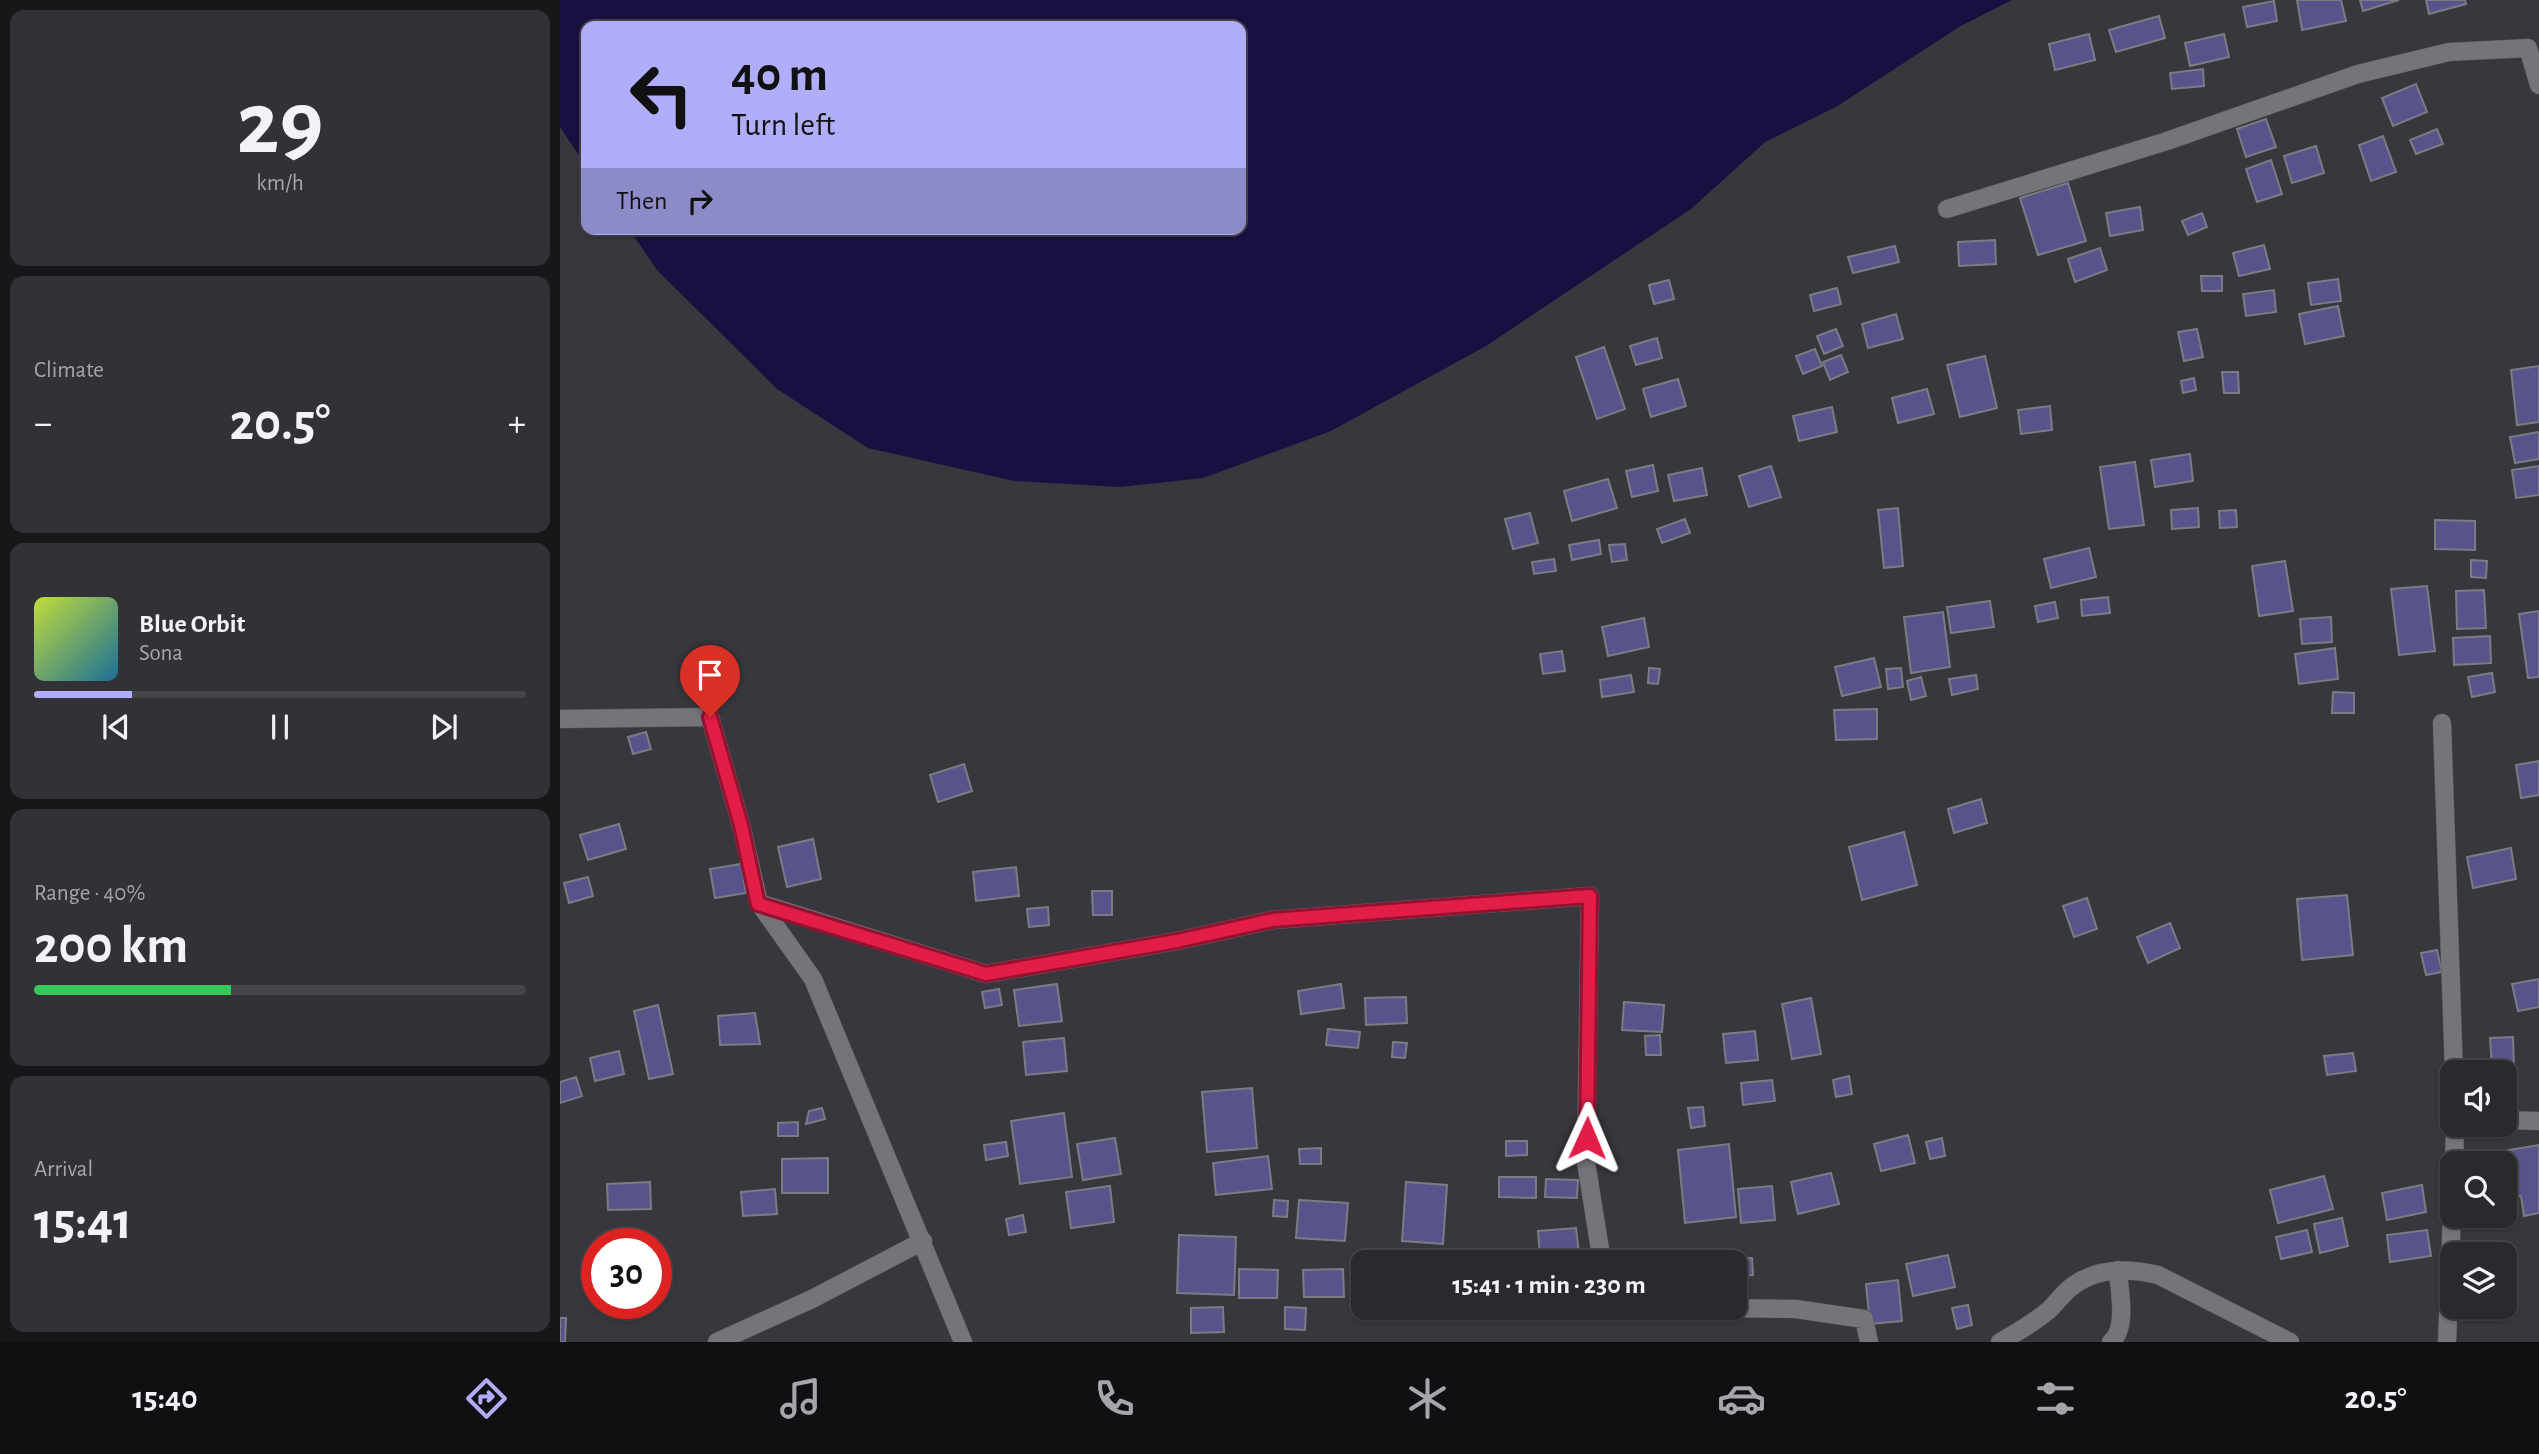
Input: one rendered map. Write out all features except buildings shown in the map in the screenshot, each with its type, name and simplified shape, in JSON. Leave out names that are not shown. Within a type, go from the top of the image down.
[{"type":"street","points":[[1947,209],[2166,141],[2358,74],[2449,52],[2528,48],[2539,85]]},
{"type":"street","points":[[560,719],[710,717],[741,825],[758,904],[813,979],[963,1342]]},
{"type":"street","points":[[2442,723],[2454,1060]]},
{"type":"street","points":[[758,904],[986,974],[1177,941],[1272,920],[1590,896],[1586,1163],[1600,1250]]},
{"type":"street","points":[[2517,1120],[2539,1121]]},
{"type":"street","points":[[2447,1342],[2451,1228]]},
{"type":"street","points":[[716,1342],[812,1299],[923,1241]]},
{"type":"street","points":[[2111,1342],[2117,1337],[2120,1324],[2118,1270]]},
{"type":"street","points":[[2000,1342],[2049,1310],[2072,1286],[2102,1272],[2118,1270],[2138,1270],[2158,1275],[2290,1342]]},
{"type":"street","points":[[1747,1308],[1796,1309],[1864,1319],[1869,1342]]},
{"type":"shaded area","points":[[560,0],[2012,0],[1959,27],[1836,107],[1765,142],[1691,209],[1486,346],[1331,431],[1203,478],[1120,487],[1014,481],[868,448],[777,389],[657,270],[633,235],[1246,235],[1246,21],[581,21],[581,158],[560,127]]},
{"type":"route","points":[[710,717],[741,825],[758,904],[986,974],[1177,941],[1272,920],[1590,896],[1587,1138]]}]
